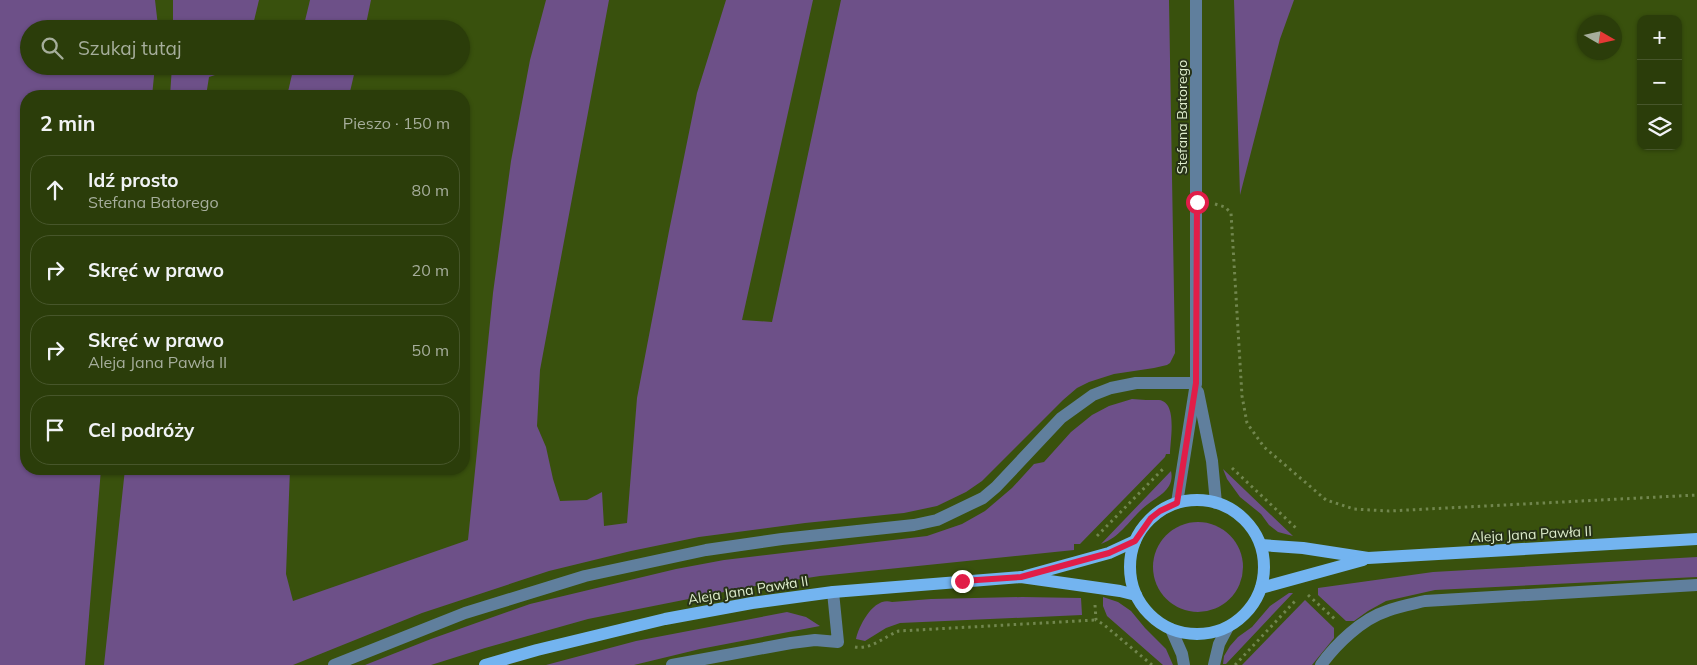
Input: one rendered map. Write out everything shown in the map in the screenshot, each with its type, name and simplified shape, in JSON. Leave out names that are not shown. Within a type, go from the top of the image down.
[{"type":"main road","points":[[1197,500],[1216,503],[1227,507],[1244,519],[1252,528],[1261,545],[1264,575],[1261,588],[1258,596],[1247,611],[1228,627],[1201,635],[1180,632],[1171,629],[1150,615],[1136,595],[1130,578],[1129,567],[1135,541],[1151,518],[1160,511],[1177,503],[1197,500]]},
{"type":"main road","name":"Aleja Jana Pawła II","points":[[1261,545],[1303,548],[1368,558],[1697,539]]},
{"type":"main road","name":"Aleja Jana Pawła II","points":[[485,665],[537,650],[665,619],[752,603],[895,586],[1021,577],[1109,553],[1135,541]]},
{"type":"main road","name":"Aleja Jana Pawła II","points":[[1261,588],[1368,558]]},
{"type":"main road","name":"Aleja Jana Pawła II","points":[[1021,577],[1136,595]]},
{"type":"street","name":"Stefana Batorego","points":[[1177,503],[1196,383],[1196,0]]},
{"type":"street","points":[[334,665],[465,613],[585,576],[706,550],[914,526],[937,520],[968,507],[983,498],[996,487],[1061,418],[1093,395],[1111,388],[1136,383],[1196,383]]},
{"type":"street","name":"Stefana Batorego","points":[[1196,383],[1212,461],[1216,503]]},
{"type":"street","points":[[1321,665],[1331,651],[1350,633],[1385,611],[1425,601],[1697,585]]},
{"type":"street","points":[[672,665],[791,643],[815,640],[838,642],[833,592]]},
{"type":"street","points":[[1214,665],[1219,644],[1228,627]]},
{"type":"street","points":[[1171,629],[1182,654],[1184,665]]},
{"type":"path","points":[[1197,202],[1225,207],[1231,213],[1242,396],[1247,423],[1264,448],[1326,500],[1354,510],[1389,511],[1697,495]]},
{"type":"path","points":[[1226,462],[1299,531]]},
{"type":"path","points":[[1094,539],[1168,465]]},
{"type":"path","points":[[1235,665],[1301,594],[1309,595],[1350,633]]},
{"type":"path","points":[[1094,596],[1096,620]]},
{"type":"path","points":[[838,642],[864,648],[899,631],[1096,620],[1152,665]]},
{"type":"shaded area","points":[[0,0],[155,0],[157,20],[20,20],[20,75],[154,75],[153,90],[20,90],[20,475],[101,475],[85,665],[0,665]]},
{"type":"shaded area","points":[[173,0],[259,0],[254,20],[173,20]]},
{"type":"shaded area","points":[[310,0],[371,0],[367,20],[305,20]]},
{"type":"shaded area","points":[[546,0],[609,0],[540,370],[537,426],[546,447],[560,501],[587,500],[602,492],[604,526],[627,523],[637,398],[697,93],[726,0],[813,0],[742,320],[772,322],[841,0],[1169,0],[1175,353],[1167,365],[1114,374],[1077,388],[982,481],[966,492],[937,506],[904,513],[805,523],[699,537],[549,571],[422,613],[293,665],[104,665],[124,475],[290,475],[286,574],[293,601],[468,540],[493,293],[511,161],[530,60]]},
{"type":"shaded area","points":[[1234,0],[1294,0],[1280,39],[1240,195]]},
{"type":"shaded area","points":[[171,75],[215,75],[209,77],[207,90],[170,90]]},
{"type":"shaded area","points":[[292,75],[354,75],[350,90],[288,90]]},
{"type":"shaded area","points":[[1132,399],[1159,400],[1165,402],[1169,407],[1172,423],[1170,454],[1166,454],[1080,544],[1074,544],[1074,550],[820,576],[749,587],[588,619],[431,665],[365,665],[431,639],[530,604],[676,569],[724,560],[927,536],[962,524],[985,511],[1012,488],[1034,464],[1044,462],[1071,432],[1092,415],[1109,406]]},
{"type":"shaded area","points":[[1223,469],[1293,536],[1278,532],[1269,525],[1261,514],[1240,497],[1227,479]]},
{"type":"shaded area","points":[[1171,471],[1170,484],[1166,490],[1142,509],[1119,533],[1101,544]]},
{"type":"shaded area","points":[[1198,522],[1215,525],[1230,535],[1240,550],[1243,567],[1240,584],[1230,599],[1215,609],[1198,612],[1181,609],[1166,599],[1156,584],[1153,567],[1156,550],[1166,535],[1181,525]]},
{"type":"shaded area","points":[[1697,557],[1697,577],[1435,590],[1386,601],[1354,621],[1346,621],[1318,595],[1318,588],[1433,572]]},
{"type":"shaded area","points":[[1289,593],[1293,593],[1226,664],[1223,664],[1224,656],[1238,637],[1252,627],[1270,606]]},
{"type":"shaded area","points":[[1022,597],[1081,598],[1082,615],[900,623],[886,628],[865,641],[856,639],[860,626],[868,613],[873,607],[885,601]]},
{"type":"shaded area","points":[[1103,597],[1118,602],[1131,611],[1166,649],[1173,665],[1163,665],[1107,616],[1103,606]]},
{"type":"shaded area","points":[[1305,600],[1334,628],[1334,638],[1312,665],[1242,665]]},
{"type":"shaded area","points":[[787,612],[806,617],[820,626],[700,649],[634,665],[546,665],[636,641]]},
{"type":"route","points":[[962,581],[1021,577],[1109,553],[1135,541],[1151,518],[1160,511],[1177,503],[1196,383],[1197,202]]}]
